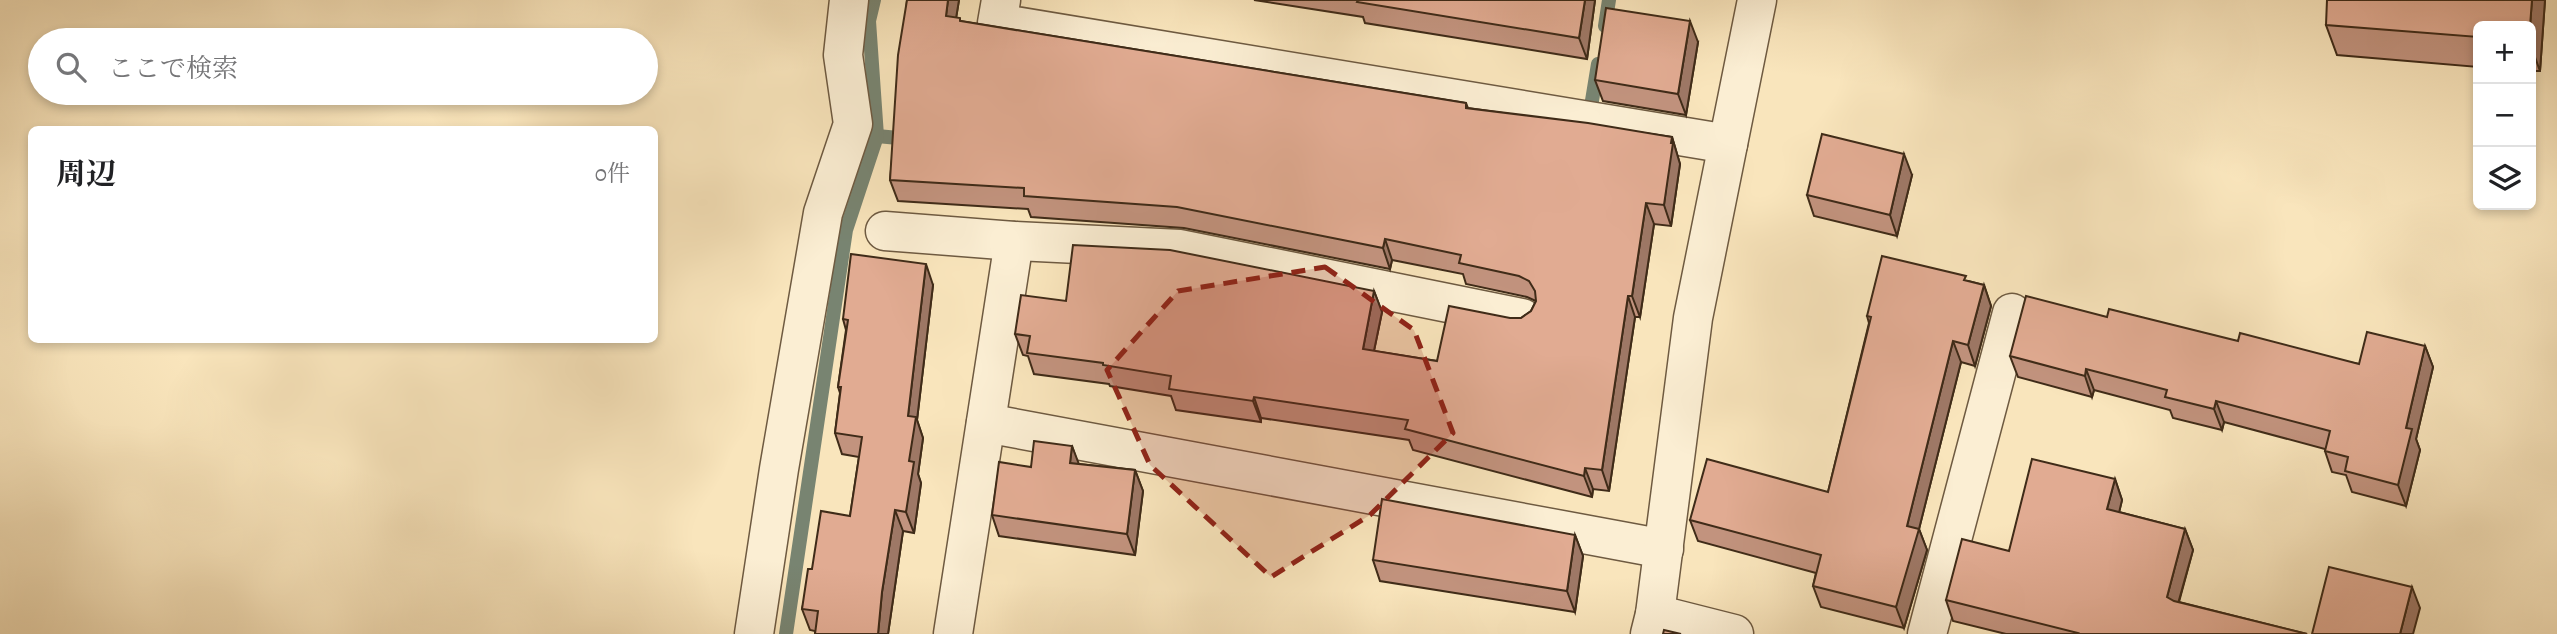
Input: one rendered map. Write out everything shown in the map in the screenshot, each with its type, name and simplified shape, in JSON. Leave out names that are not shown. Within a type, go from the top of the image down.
[{"type":"street","points":[[754,634],[823,213],[853,124],[843,55],[849,0]]},
{"type":"street","points":[[1001,0],[997,23],[1728,144]]},
{"type":"street","points":[[1734,634],[1653,624],[1693,318],[1757,0]]},
{"type":"street","points":[[885,231],[1014,241],[1180,248],[1522,318]]},
{"type":"street","points":[[953,634],[1014,241]]},
{"type":"street","points":[[1927,634],[2012,313]]},
{"type":"street","points":[[986,423],[1664,549]]},
{"type":"highlighted area","points":[[1325,267],[1414,330],[1453,433],[1370,515],[1271,577],[1150,465],[1107,370],[1178,291]]},
{"type":"building","points":[[907,0],[948,0],[946,16],[960,18],[960,21],[1466,103],[1466,108],[1588,123],[1672,137],[1664,205],[1646,203],[1632,296],[1628,296],[1602,470],[1585,468],[1584,476],[1405,429],[1408,420],[1254,397],[1253,401],[1169,389],[1171,376],[1103,363],[1027,353],[1030,336],[1015,334],[1021,295],[1066,301],[1073,245],[1170,250],[1374,291],[1363,349],[1437,361],[1449,306],[1521,318],[1531,311],[1536,301],[1535,291],[1529,281],[1519,276],[1459,263],[1461,255],[1385,239],[1383,248],[1177,207],[1024,196],[1024,188],[890,180],[898,55]]},
{"type":"building","points":[[1585,0],[1579,38],[1357,2]]},
{"type":"building","points":[[2327,0],[2532,0],[2530,21],[2473,21],[2473,37],[2326,25]]},
{"type":"building","points":[[1606,8],[1690,21],[1678,94],[1595,80]]},
{"type":"building","points":[[1822,134],[1904,154],[1890,215],[1807,195]]},
{"type":"building","points":[[851,254],[926,264],[908,416],[916,417],[909,461],[914,462],[906,512],[895,510],[878,634],[815,634],[818,611],[802,609],[808,569],[812,569],[821,511],[850,516],[862,437],[835,433],[841,387],[838,387],[848,320],[843,319]]},
{"type":"building","points":[[1882,256],[1966,276],[1964,280],[1984,285],[1968,345],[1953,341],[1907,526],[1919,529],[1896,607],[1813,586],[1821,555],[1690,520],[1707,459],[1828,492],[1871,317],[1867,316]]},
{"type":"building","points":[[2026,296],[2107,317],[2109,309],[2238,341],[2240,333],[2359,364],[2367,332],[2425,346],[2406,428],[2412,429],[2398,485],[2345,471],[2348,457],[2325,451],[2330,431],[2216,401],[2214,409],[2165,397],[2167,390],[2086,369],[2085,376],[2010,356]]},
{"type":"building","points":[[1034,441],[1072,446],[1070,463],[1135,470],[1127,534],[992,515],[999,462],[1031,467]]},
{"type":"building","points":[[2032,459],[2115,479],[2107,509],[2185,529],[2167,597],[2307,634],[2077,634],[1946,600],[1962,539],[2009,551]]},
{"type":"building","points":[[1382,499],[1575,535],[1567,591],[1373,560]]},
{"type":"building","points":[[2329,567],[2412,587],[2400,634],[2312,634]]},
{"type":"building","points":[[1664,630],[1681,634],[1663,634]]},
{"type":"waterway","points":[[786,634],[846,230],[877,136],[869,21],[874,0]]},
{"type":"waterway","points":[[1605,26],[1609,0]]},
{"type":"waterway","points":[[1589,119],[1598,64]]},
{"type":"waterway","points":[[877,136],[909,139]]}]
